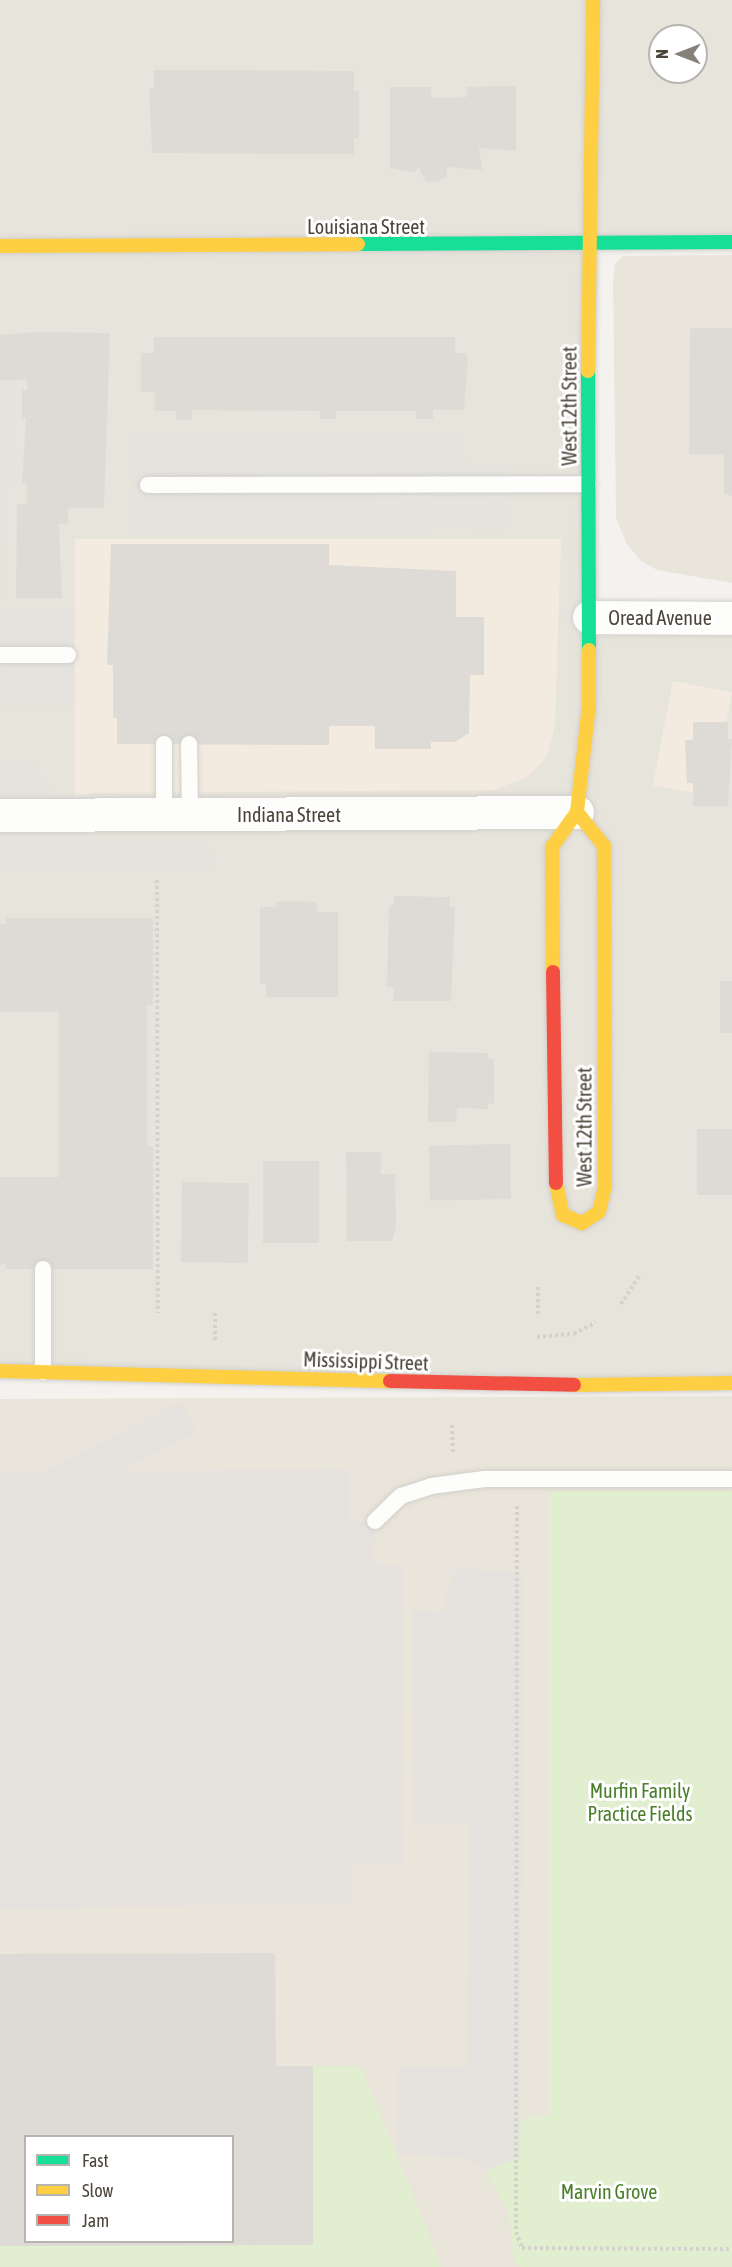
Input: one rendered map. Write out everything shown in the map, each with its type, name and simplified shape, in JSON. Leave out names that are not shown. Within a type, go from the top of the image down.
[{"type":"street","name":"West 12th Street","points":[[577,812],[604,846],[605,1185],[599,1212],[582,1223],[563,1215],[556,1195],[552,847],[577,812],[589,705],[588,484],[593,0]]},
{"type":"street","name":"Louisiana Street","points":[[0,246],[732,242]]},
{"type":"street","name":"Oread Avenue","points":[[589,617],[732,618]]},
{"type":"street","name":"Indiana Street","points":[[0,815],[577,812]]},
{"type":"street","name":"Mississippi Street","points":[[0,1371],[538,1385],[732,1383]]},
{"type":"lane","points":[[148,485],[588,484]]},
{"type":"lane","points":[[0,655],[68,655]]},
{"type":"lane","points":[[164,744],[177,814]]},
{"type":"lane","points":[[177,814],[189,744]]},
{"type":"lane","points":[[43,1269],[43,1372]]},
{"type":"lane","points":[[375,1521],[401,1496],[458,1483],[732,1479]]},
{"type":"path","points":[[157,880],[158,1313]]},
{"type":"path","points":[[621,1304],[639,1276]]},
{"type":"path","points":[[538,1287],[538,1314]]},
{"type":"path","points":[[215,1313],[215,1346]]},
{"type":"path","points":[[537,1337],[574,1334],[596,1322]]},
{"type":"path","points":[[452,1425],[458,1483]]},
{"type":"path","points":[[506,1502],[517,1501],[516,2232],[522,2247],[732,2249]]},
{"type":"shaded area","points":[[0,0],[732,0],[732,242],[590,244],[589,616],[732,618],[732,1383],[0,1371]]},
{"type":"shaded area","points":[[732,255],[732,583],[657,570],[641,561],[627,544],[616,518],[613,280],[615,263],[624,256]]},
{"type":"shaded area","points":[[0,379],[16,380],[0,600]]},
{"type":"shaded area","points":[[131,434],[464,436],[465,464],[507,465],[506,529],[433,528],[412,534],[130,533]]},
{"type":"shaded area","points":[[75,539],[561,539],[555,726],[547,756],[529,776],[494,790],[92,793],[75,796]]},
{"type":"shaded area","points":[[0,608],[75,608],[75,705],[0,705]]},
{"type":"shaded area","points":[[673,681],[732,692],[712,797],[653,785]]},
{"type":"shaded area","points":[[0,763],[33,763],[53,796],[0,796]]},
{"type":"shaded area","points":[[0,839],[205,839],[218,864],[205,871],[0,871]]},
{"type":"shaded area","points":[[732,1396],[732,2267],[0,2267],[0,1399]]},
{"type":"shaded area","points":[[181,1401],[197,1432],[36,1514],[20,1483]]},
{"type":"shaded area","points":[[350,1469],[349,1521],[375,1521],[374,1565],[404,1566],[404,1865],[352,1866],[351,1902],[0,1910],[0,1472]]},
{"type":"shaded area","points":[[462,1569],[524,1572],[520,2157],[485,2171],[467,2158],[397,2154],[398,2067],[467,2066],[469,1826],[413,1825],[412,1611],[445,1612],[444,1588],[453,1587],[450,1573]]},
{"type":"green space","name":"Murfin Family Practice Fields","points":[[549,1491],[732,1491],[732,2267],[520,2267],[514,2260],[509,2214],[485,2171],[520,2157],[520,2120],[549,2114]]},
{"type":"green space","points":[[275,1953],[276,2066],[361,2066],[442,2267],[0,2267],[0,1954]]},
{"type":"building","points":[[154,70],[354,71],[354,91],[359,91],[359,138],[354,138],[354,154],[152,153],[149,88],[154,88]]},
{"type":"building","points":[[516,86],[516,151],[479,148],[482,170],[447,167],[447,175],[438,182],[426,182],[418,167],[415,173],[390,168],[390,87],[431,87],[431,98],[467,97],[467,87]]},
{"type":"building","points":[[690,328],[732,328],[732,496],[724,494],[724,455],[689,454]]},
{"type":"building","points":[[34,332],[110,333],[104,508],[68,508],[68,524],[59,524],[62,598],[16,598],[17,504],[27,504],[27,484],[22,484],[26,418],[22,418],[22,390],[27,390],[27,380],[0,380],[0,335]]},
{"type":"building","points":[[154,337],[455,337],[455,353],[465,353],[468,358],[464,410],[433,410],[433,419],[416,419],[416,411],[336,411],[336,419],[320,419],[320,411],[192,410],[192,420],[176,420],[176,411],[155,411],[155,392],[141,392],[141,353],[154,353]]},
{"type":"building","points":[[111,544],[329,544],[329,565],[456,571],[456,617],[484,617],[484,675],[470,675],[469,733],[455,742],[431,742],[431,749],[375,749],[375,726],[329,726],[329,745],[117,744],[117,718],[113,718],[113,665],[107,665]]},
{"type":"building","points":[[693,722],[728,722],[728,739],[732,739],[728,806],[693,806],[693,783],[687,783],[685,740],[693,740]]},
{"type":"building","points":[[394,896],[450,897],[450,907],[455,907],[451,1001],[393,1001],[394,987],[387,987],[389,905],[394,905]]},
{"type":"building","points":[[276,901],[317,902],[317,912],[338,912],[338,997],[266,997],[266,984],[260,984],[260,907],[276,907]]},
{"type":"building","points":[[6,918],[153,918],[153,1005],[147,1005],[147,1146],[153,1146],[153,1269],[6,1269],[6,1264],[0,1265],[0,1177],[59,1177],[59,1012],[0,1012],[0,924],[6,924]]},
{"type":"building","points":[[720,981],[732,981],[732,1033],[720,1033]]},
{"type":"building","points":[[429,1052],[488,1053],[488,1059],[494,1059],[494,1104],[488,1103],[488,1109],[457,1108],[456,1122],[428,1122]]},
{"type":"building","points":[[697,1129],[732,1129],[732,1195],[697,1195]]},
{"type":"building","points":[[510,1144],[511,1199],[430,1200],[429,1145]]},
{"type":"building","points":[[346,1152],[381,1152],[381,1174],[395,1174],[396,1227],[392,1241],[347,1241]]},
{"type":"building","points":[[263,1161],[319,1161],[319,1243],[263,1243]]},
{"type":"building","points":[[182,1182],[249,1183],[248,1263],[181,1262]]},
{"type":"building","points":[[275,1953],[276,2066],[313,2066],[313,2245],[0,2246],[0,1954]]},
{"type":"traffic: fast","points":[[358,244],[732,242]]},
{"type":"traffic: fast","points":[[588,371],[589,650]]},
{"type":"traffic: slow","points":[[588,371],[593,0]]},
{"type":"traffic: slow","points":[[0,246],[358,244]]},
{"type":"traffic: slow","points":[[553,972],[552,847],[577,812],[589,705],[589,650]]},
{"type":"traffic: slow","points":[[556,1183],[563,1215],[582,1223],[599,1212],[605,1185],[604,846],[577,812]]},
{"type":"traffic: slow","points":[[0,1371],[390,1381]]},
{"type":"traffic: slow","points":[[574,1385],[732,1383]]},
{"type":"traffic: jam","points":[[553,972],[556,1183]]},
{"type":"traffic: jam","points":[[390,1381],[574,1385]]},
{"type":"park label","name":"Marvin Grove","points":[[609,2191]]}]
